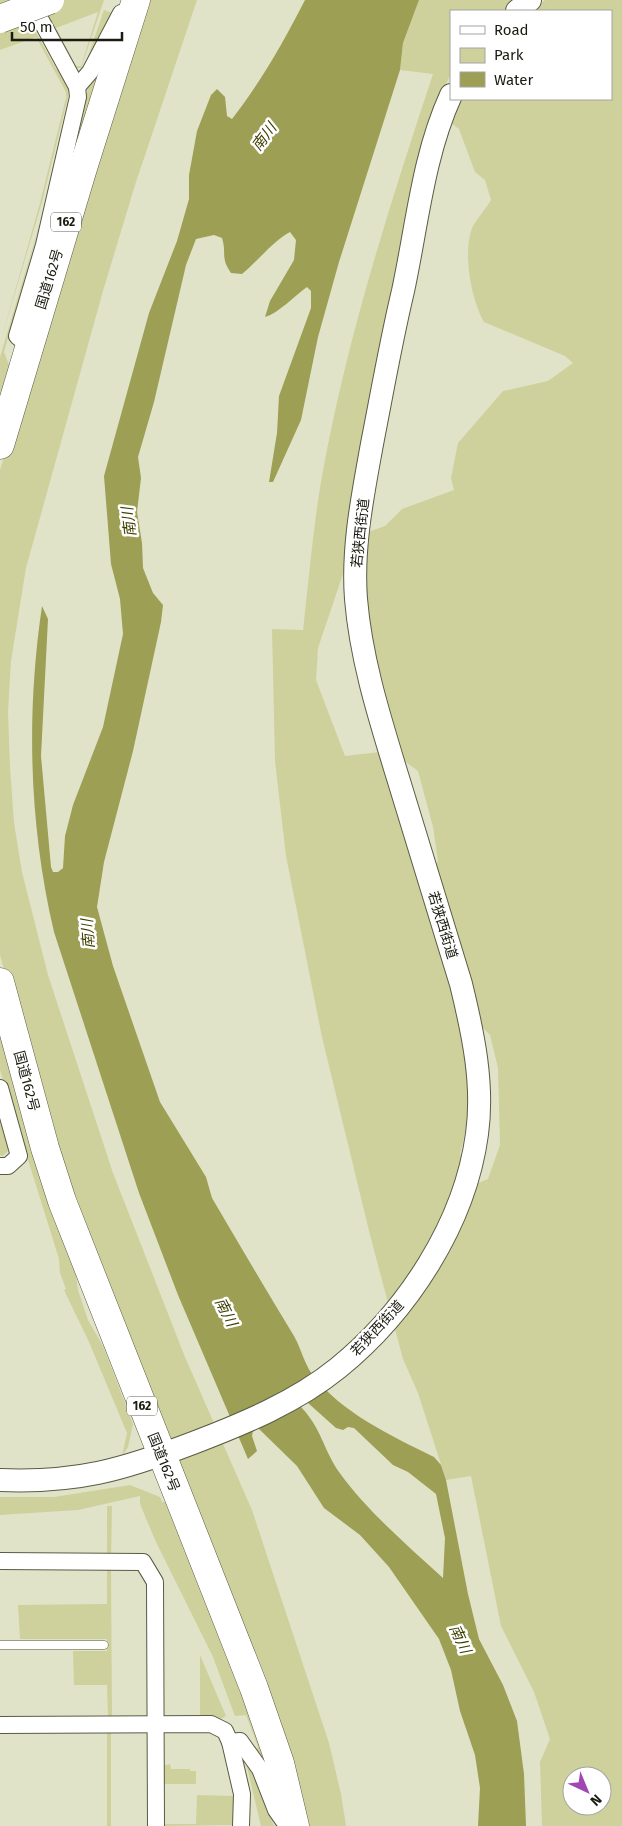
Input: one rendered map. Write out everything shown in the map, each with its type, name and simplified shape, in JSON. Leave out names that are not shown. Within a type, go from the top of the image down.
[{"type":"highway","points":[[0,19],[50,0]]},
{"type":"highway","name":"国道162号","points":[[0,445],[136,0]]},
{"type":"highway","name":"国道162号","points":[[0,982],[45,1148],[62,1201],[168,1453],[280,1763],[295,1823]]},
{"type":"street","points":[[29,346],[17,336],[44,245],[78,97],[77,87],[30,0]]},
{"type":"street","points":[[77,87],[90,72],[128,0]]},
{"type":"street","points":[[518,10],[530,0]]},
{"type":"street","name":"若狭西街道","points":[[0,1480],[35,1481],[79,1478],[118,1469],[168,1453],[232,1428],[301,1392],[338,1368],[375,1333],[410,1290],[434,1253],[459,1201],[474,1152],[479,1094],[471,1028],[461,984],[380,720],[366,666],[355,578],[367,472],[394,332],[427,168],[439,123],[450,97]]},
{"type":"street","points":[[0,1088],[19,1156],[8,1166],[0,1166]]},
{"type":"street","points":[[0,1561],[143,1562],[156,1582],[156,1826]]},
{"type":"street","points":[[0,1725],[211,1724],[225,1731],[230,1742],[242,1794],[241,1826]]},
{"type":"street","points":[[230,1742],[240,1741],[252,1755],[276,1810],[283,1820],[295,1823]]},
{"type":"lane","points":[[0,1645],[104,1645]]},
{"type":"green space","points":[[0,0],[18,0],[68,87],[68,97],[42,202],[0,344],[40,203],[66,92],[36,37],[0,50]]},
{"type":"green space","points":[[39,0],[104,0],[81,68],[75,68]],"holes":[[[98,12],[81,66],[76,66],[56,28]]]},
{"type":"green space","points":[[144,0],[197,0],[135,185],[103,291],[26,568],[11,661],[8,712],[14,823],[22,872],[48,975],[113,1173],[185,1357],[252,1510],[329,1743],[341,1794],[346,1826],[303,1826],[48,1132],[0,955],[0,470]]},
{"type":"green space","points":[[419,0],[517,0],[505,10],[450,10],[450,75],[427,127],[345,568],[318,648],[316,680],[345,756],[380,752],[444,960],[461,1025],[468,1091],[466,1123],[460,1154],[476,1184],[488,1179],[500,1145],[498,1068],[490,1035],[482,1027],[435,865],[438,861],[433,827],[418,771],[403,760],[375,666],[365,595],[368,532],[385,526],[402,509],[454,490],[451,478],[458,443],[503,391],[548,381],[573,363],[565,356],[484,322],[472,288],[468,248],[473,226],[491,200],[485,180],[475,172],[459,129],[451,123],[460,100],[612,100],[612,10],[533,10],[545,0],[622,0],[622,1826],[542,1826],[540,1762],[550,1739],[534,1692],[501,1626],[471,1476],[446,1480],[418,1393],[403,1359],[370,1235],[322,1037],[286,856],[275,761],[272,629],[303,630],[319,495],[332,425],[370,273],[433,74],[400,70],[403,43]]},
{"type":"green space","points":[[104,10],[115,14],[84,68]]},
{"type":"green space","points":[[116,36],[57,224],[88,88]]},
{"type":"green space","points":[[45,206],[4,352],[13,375],[0,419],[0,357]]},
{"type":"green space","points":[[0,1010],[74,1260],[78,1290],[88,1320],[103,1346],[133,1424],[128,1447],[122,1456],[127,1433],[89,1342],[64,1290],[66,1289],[60,1273],[59,1259],[0,1070]]},
{"type":"green space","points":[[0,1109],[10,1149],[3,1156],[0,1155]]},
{"type":"green space","points":[[130,1485],[160,1497],[162,1502],[165,1502],[281,1792],[256,1751],[258,1747],[246,1715],[235,1716],[213,1657],[155,1540],[140,1504],[140,1496],[78,1510],[0,1515],[0,1497],[54,1497]]},
{"type":"green space","points":[[107,1506],[112,1506],[111,1557],[107,1557]]},
{"type":"green space","points":[[107,1564],[111,1565],[112,1717],[108,1717],[107,1685],[74,1685],[73,1651],[107,1651],[107,1639],[20,1639],[18,1605],[107,1604]]},
{"type":"green space","points":[[200,1655],[226,1716],[219,1720],[200,1717]]},
{"type":"green space","points":[[107,1732],[111,1732],[111,1826],[107,1826]]},
{"type":"green space","points":[[246,1763],[251,1769],[274,1826],[261,1826]]},
{"type":"green space","points":[[170,1764],[171,1769],[190,1769],[190,1771],[196,1771],[196,1784],[163,1784],[163,1766]]},
{"type":"green space","points":[[197,1795],[233,1796],[233,1825],[163,1826],[163,1824],[196,1824]]},
{"type":"water","name":"南川","points":[[305,0],[419,0],[403,43],[400,70],[339,262],[318,337],[301,420],[273,482],[269,482],[277,433],[279,396],[311,308],[311,291],[307,287],[281,308],[265,317],[270,301],[294,260],[296,240],[290,232],[242,274],[231,273],[228,268],[222,238],[214,235],[196,239],[186,265],[154,402],[138,457],[141,478],[137,512],[142,543],[143,568],[153,593],[163,605],[161,622],[133,751],[104,862],[97,907],[113,966],[160,1102],[206,1177],[212,1198],[294,1336],[309,1370],[324,1388],[352,1412],[385,1432],[434,1457],[441,1465],[446,1480],[468,1594],[479,1639],[503,1685],[517,1721],[524,1774],[526,1826],[478,1826],[480,1788],[475,1755],[460,1711],[451,1670],[439,1639],[389,1567],[360,1535],[324,1508],[297,1466],[258,1428],[253,1430],[252,1436],[257,1451],[248,1459],[178,1295],[139,1193],[54,932],[39,851],[35,811],[32,729],[37,647],[42,606],[48,619],[41,756],[51,867],[53,872],[58,872],[63,868],[65,836],[73,805],[103,727],[123,634],[120,599],[111,564],[104,476],[149,313],[177,241],[189,199],[189,175],[197,131],[211,95],[217,89],[225,97],[227,116],[232,119],[262,76]],"holes":[[[304,1403],[308,1403],[336,1428],[343,1430],[348,1427],[354,1428],[393,1465],[408,1472],[436,1494],[445,1538],[443,1578],[388,1528],[350,1487],[334,1464],[314,1423],[301,1407]]]}]
